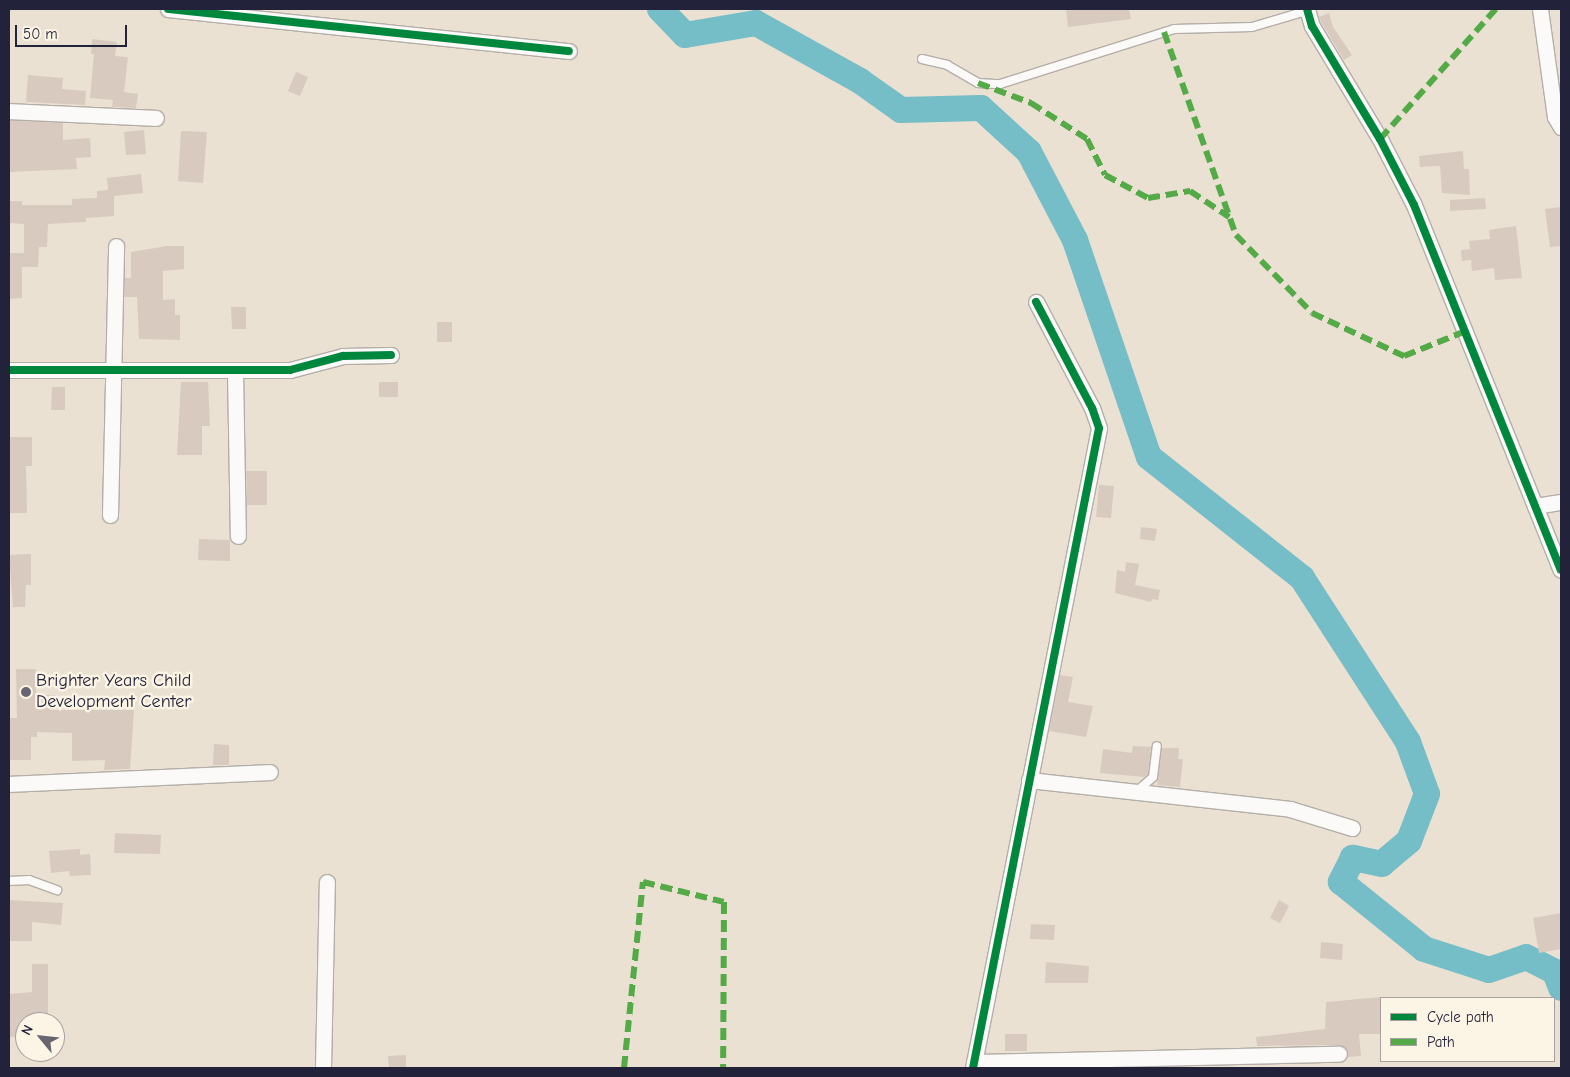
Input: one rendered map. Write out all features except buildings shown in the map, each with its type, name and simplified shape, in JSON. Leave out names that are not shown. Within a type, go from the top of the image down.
[{"type":"street","points":[[168,9],[569,51]]},
{"type":"street","points":[[1540,9],[1555,117],[1561,128]]},
{"type":"street","points":[[1306,10],[1380,139],[1414,205],[1561,570]]},
{"type":"street","points":[[9,111],[156,118]]},
{"type":"street","points":[[110,515],[116,246]]},
{"type":"street","points":[[1036,302],[1092,408],[1099,428],[974,1065],[1339,1054]]},
{"type":"street","points":[[9,370],[235,371],[298,369],[343,356],[391,355]]},
{"type":"street","points":[[235,371],[238,536]]},
{"type":"street","points":[[1535,506],[1561,502]]},
{"type":"street","points":[[9,784],[270,772]]},
{"type":"street","points":[[1029,780],[1133,794],[1290,809],[1352,828]]},
{"type":"street","points":[[323,1068],[327,882]]},
{"type":"lane","points":[[922,59],[947,65],[978,84],[1000,84],[1174,29],[1252,27],[1306,10]]},
{"type":"lane","points":[[1133,794],[1153,777],[1157,746]]},
{"type":"lane","points":[[9,881],[29,880],[57,890]]},
{"type":"waterway","points":[[660,9],[685,35],[756,23],[860,81],[901,110],[981,108],[1029,152],[1075,240],[1149,457],[1302,578],[1408,742],[1427,794],[1409,841],[1382,864],[1353,858],[1341,882],[1424,949],[1489,970],[1526,957],[1555,972],[1561,988]]},
{"type":"marked path","points":[[1380,139],[1496,9]]},
{"type":"marked path","points":[[1164,32],[1236,235],[1312,313],[1404,356],[1466,331]]},
{"type":"marked path","points":[[978,83],[1031,103],[1087,139],[1105,175],[1148,198],[1190,191],[1229,217]]},
{"type":"marked path","points":[[624,1068],[643,882],[724,902],[723,1068]]},
{"type":"cycle path","points":[[168,9],[569,51]]},
{"type":"cycle path","points":[[1307,9],[1312,26],[1380,139],[1414,205],[1561,570]]},
{"type":"cycle path","points":[[973,1068],[1099,428],[1092,408],[1036,302]]},
{"type":"cycle path","points":[[9,370],[290,370],[343,356],[391,355]]},
{"type":"place","name":"Brighter Years Child Development Center","points":[[26,692]]}]
